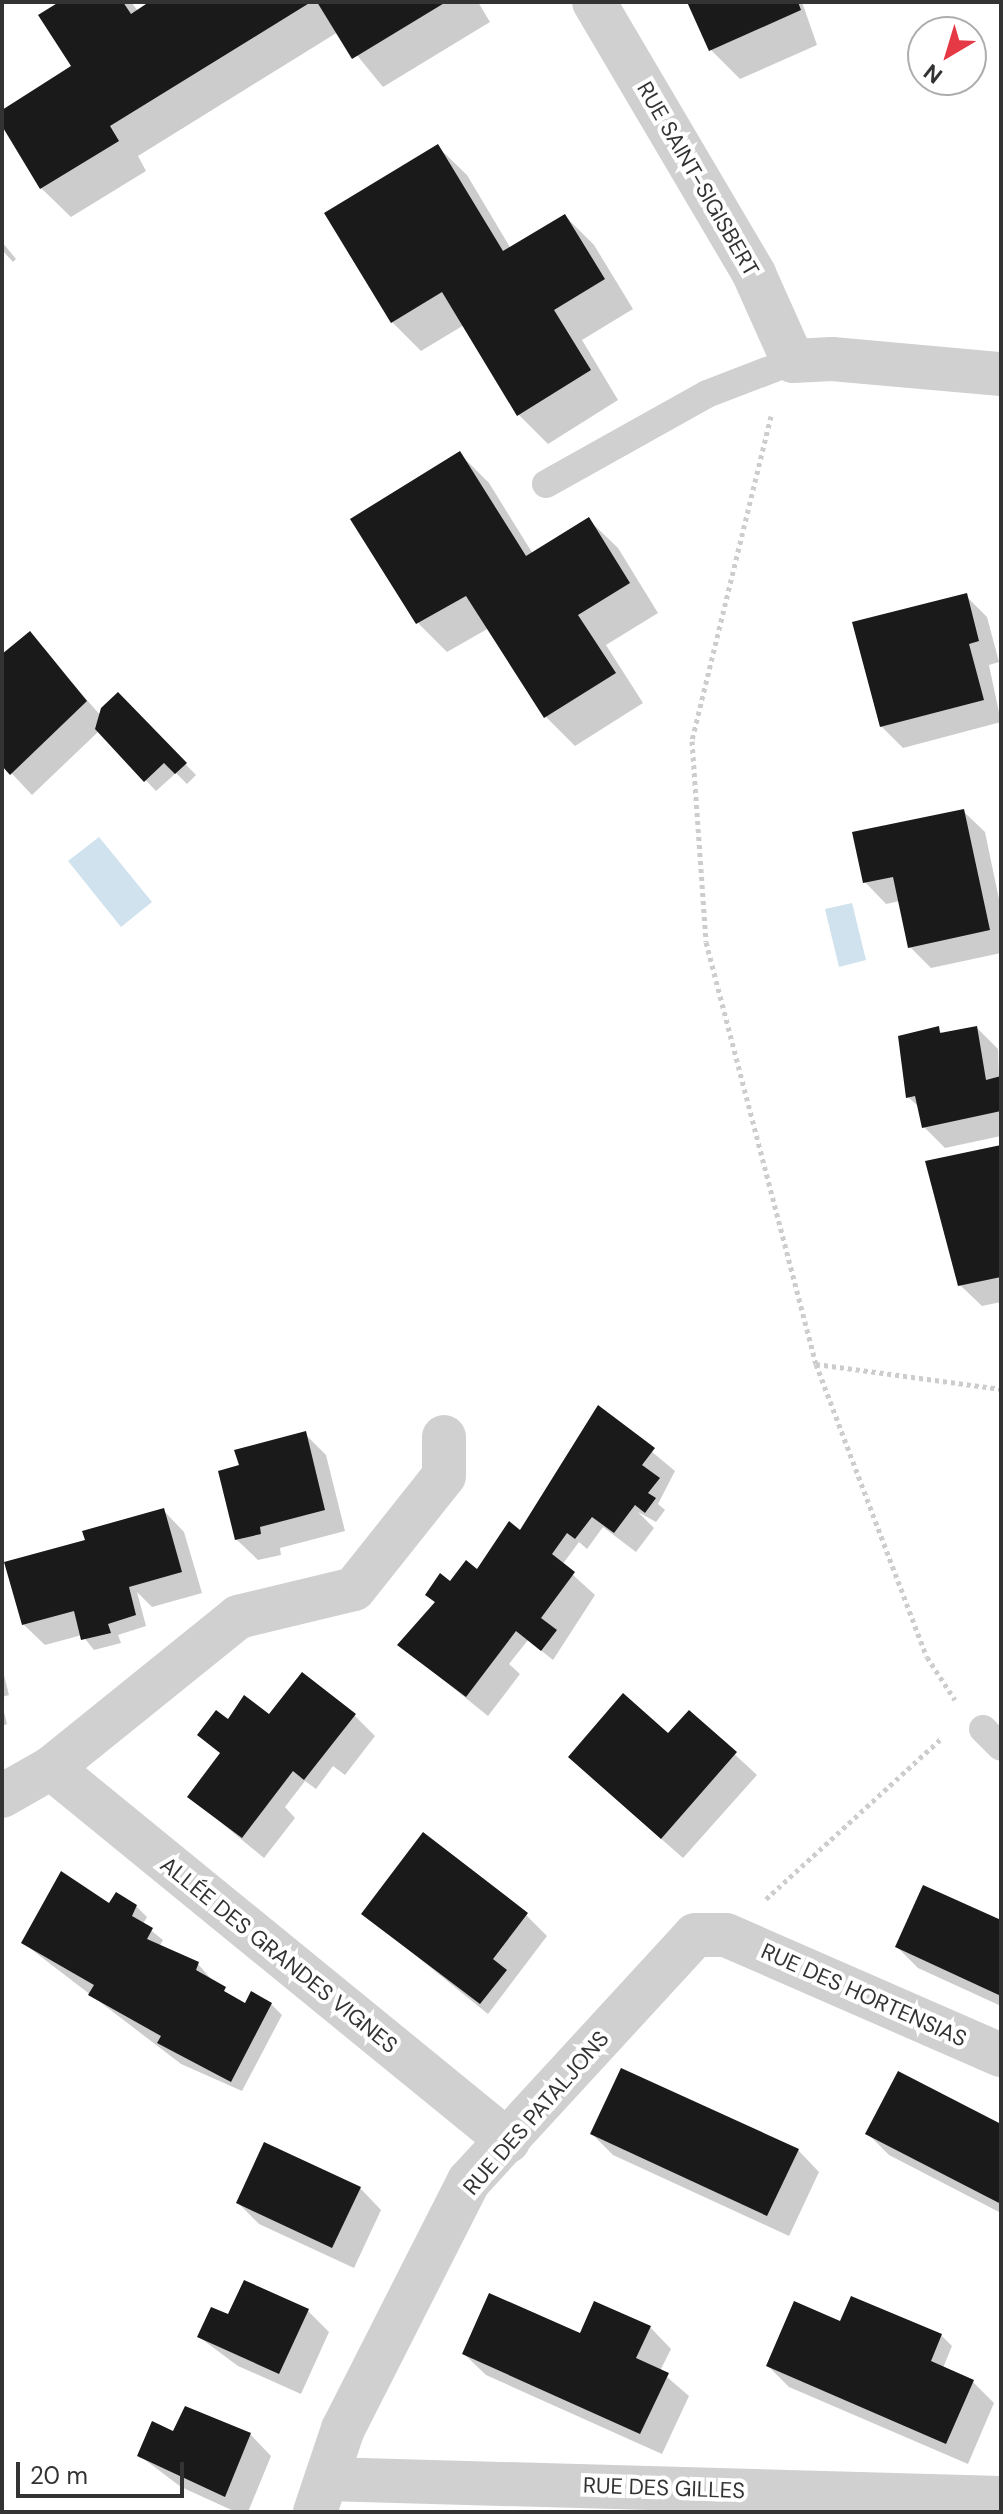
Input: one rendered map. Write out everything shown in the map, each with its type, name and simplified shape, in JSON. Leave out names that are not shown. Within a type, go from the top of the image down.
[{"type":"street","name":"RUE SAINT-SIGISBERT","points":[[594,2],[754,274],[793,361]]},
{"type":"street","points":[[793,361],[832,359],[1001,374]]},
{"type":"street","points":[[2,1796],[51,1768],[238,1617],[354,1589],[444,1476],[444,1437]]},
{"type":"street","name":"ALLÉE DES GRANDES VIGNES","points":[[51,1768],[508,2141]]},
{"type":"street","name":"RUE DES PATALJONS","points":[[321,2496],[343,2429],[469,2181],[695,1935],[726,1935]]},
{"type":"street","name":"RUE DES HORTENSIAS","points":[[726,1935],[1001,2055]]},
{"type":"street","name":"RUE DES GILLES","points":[[321,2496],[1001,2498]]},
{"type":"lane","points":[[546,484],[707,394],[793,361]]},
{"type":"path","points":[[726,1935],[983,1731],[927,1657],[816,1364],[706,942],[692,741],[765,433],[793,361]]},
{"type":"path","points":[[816,1364],[1001,1389]]},
{"type":"water","points":[[99,837],[152,902],[121,927],[68,861]]},
{"type":"water","points":[[852,903],[866,960],[839,967],[825,909]]},
{"type":"building","points":[[59,2],[123,2],[131,14],[149,2],[311,2],[110,126],[119,141],[40,189],[2,126],[2,110],[71,66],[38,15]]},
{"type":"building","points":[[317,2],[446,2],[352,59]]},
{"type":"building","points":[[687,2],[798,2],[801,10],[709,51]]},
{"type":"building","points":[[438,144],[503,251],[565,214],[605,279],[554,310],[591,370],[517,416],[442,292],[391,323],[324,213]]},
{"type":"building","points":[[460,451],[526,556],[589,517],[630,583],[578,615],[616,673],[544,718],[466,596],[416,624],[350,519]]},
{"type":"building","points":[[967,593],[979,641],[969,644],[984,700],[880,727],[852,622]]},
{"type":"building","points":[[30,631],[87,701],[10,775],[2,766],[2,654]]},
{"type":"building","points":[[118,692],[187,763],[175,774],[164,763],[144,782],[95,729],[101,708]]},
{"type":"building","points":[[964,809],[990,930],[908,948],[893,877],[863,883],[852,832]]},
{"type":"building","points":[[939,1026],[940,1033],[977,1026],[986,1080],[1001,1076],[1001,1111],[922,1128],[915,1096],[906,1098],[898,1036]]},
{"type":"building","points":[[1001,1145],[1001,1277],[958,1286],[925,1161]]},
{"type":"building","points":[[598,1405],[655,1448],[642,1465],[660,1478],[648,1493],[656,1498],[645,1513],[635,1505],[614,1533],[592,1517],[575,1539],[567,1533],[552,1554],[575,1572],[541,1618],[557,1630],[541,1651],[516,1631],[466,1697],[397,1645],[435,1602],[425,1595],[440,1573],[450,1581],[466,1560],[477,1569],[509,1521],[520,1530]]},
{"type":"building","points":[[306,1431],[325,1510],[260,1527],[261,1534],[235,1540],[218,1471],[239,1465],[234,1450]]},
{"type":"building","points":[[164,1508],[182,1572],[129,1587],[136,1615],[108,1624],[111,1633],[81,1640],[74,1611],[22,1625],[4,1562],[85,1540],[82,1531]]},
{"type":"building","points":[[302,1672],[356,1714],[304,1780],[293,1771],[242,1838],[187,1797],[220,1753],[197,1735],[216,1710],[228,1719],[244,1695],[269,1714]]},
{"type":"building","points":[[623,1693],[668,1733],[689,1710],[737,1752],[661,1839],[568,1757]]},
{"type":"building","points":[[423,1832],[528,1913],[493,1959],[507,1970],[480,2004],[361,1914]]},
{"type":"building","points":[[61,1871],[109,1903],[116,1892],[137,1905],[132,1916],[153,1928],[147,1939],[199,1962],[196,1970],[226,1987],[224,1991],[245,2003],[251,1991],[272,2003],[231,2082],[157,2043],[161,2036],[88,1995],[94,1985],[21,1943]]},
{"type":"building","points":[[923,1885],[1001,1920],[1001,1996],[895,1947]]},
{"type":"building","points":[[621,2068],[799,2149],[767,2216],[590,2134]]},
{"type":"building","points":[[898,2071],[1001,2124],[1001,2204],[865,2134]]},
{"type":"building","points":[[264,2142],[361,2187],[332,2248],[236,2203]]},
{"type":"building","points":[[244,2280],[309,2309],[279,2374],[197,2337],[211,2307],[228,2314]]},
{"type":"building","points":[[489,2293],[580,2333],[594,2301],[651,2326],[636,2358],[669,2373],[640,2434],[462,2354]]},
{"type":"building","points":[[851,2296],[942,2334],[931,2361],[974,2380],[946,2444],[766,2366],[794,2301],[840,2321]]},
{"type":"building","points":[[185,2406],[251,2433],[225,2497],[137,2456],[152,2421],[173,2431]]}]
